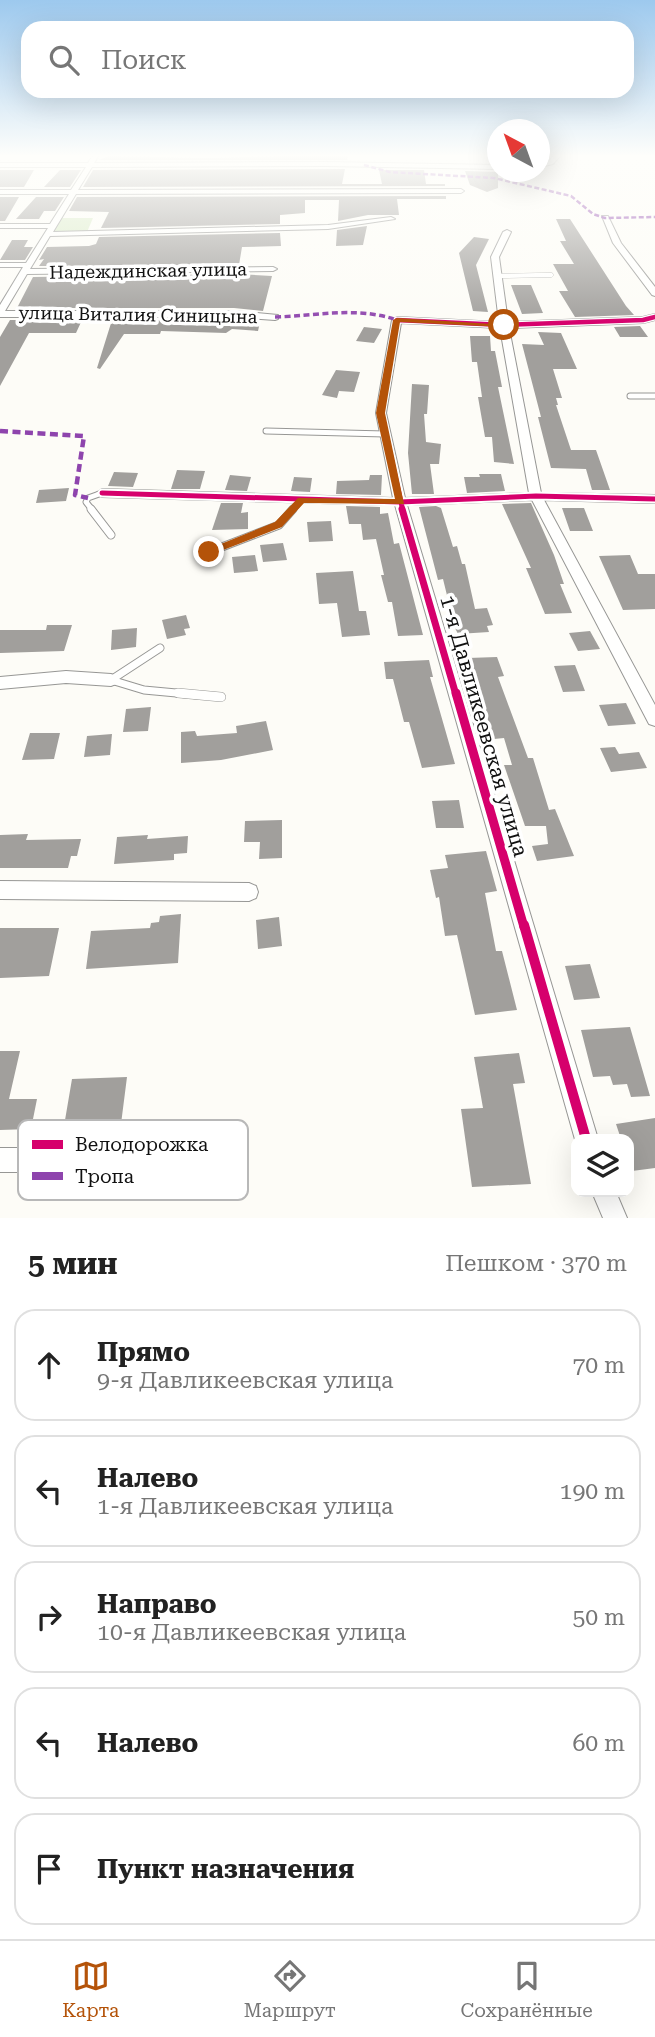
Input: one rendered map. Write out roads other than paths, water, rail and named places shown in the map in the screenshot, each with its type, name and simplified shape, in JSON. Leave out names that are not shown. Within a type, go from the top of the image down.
[{"type":"street","points":[[0,313],[60,212]]},
{"type":"street","points":[[606,218],[617,243],[655,293]]},
{"type":"street","points":[[0,226],[50,230],[328,227],[391,219]]},
{"type":"street","points":[[506,232],[495,257],[497,275],[536,496],[655,720]]},
{"type":"street","name":"Надеждинская улица","points":[[0,265],[26,269],[273,270]]},
{"type":"street","name":"улица Виталия Синицына","points":[[0,313],[234,314],[275,317]]},
{"type":"street","points":[[504,325],[643,320],[655,317]]},
{"type":"street","name":"1-я Давликеевская улица","points":[[504,325],[397,320],[381,413],[400,502],[585,1134]]},
{"type":"street","points":[[643,320],[655,324]]},
{"type":"street","points":[[102,493],[400,502],[536,496],[655,499]]},
{"type":"street","points":[[0,683],[66,677],[111,680]]},
{"type":"street","points":[[0,890],[249,892]]},
{"type":"street","points":[[0,1160],[18,1160]]},
{"type":"street","points":[[606,1197],[615,1218]]},
{"type":"lane","points":[[497,275],[551,275]]},
{"type":"lane","points":[[630,396],[655,396]]},
{"type":"lane","points":[[266,431],[385,434]]},
{"type":"lane","points":[[102,493],[88,498],[86,502],[111,535]]},
{"type":"lane","points":[[209,552],[279,525],[301,500]]},
{"type":"lane","points":[[111,680],[160,648]]},
{"type":"lane","points":[[111,680],[144,690],[221,696]]}]
